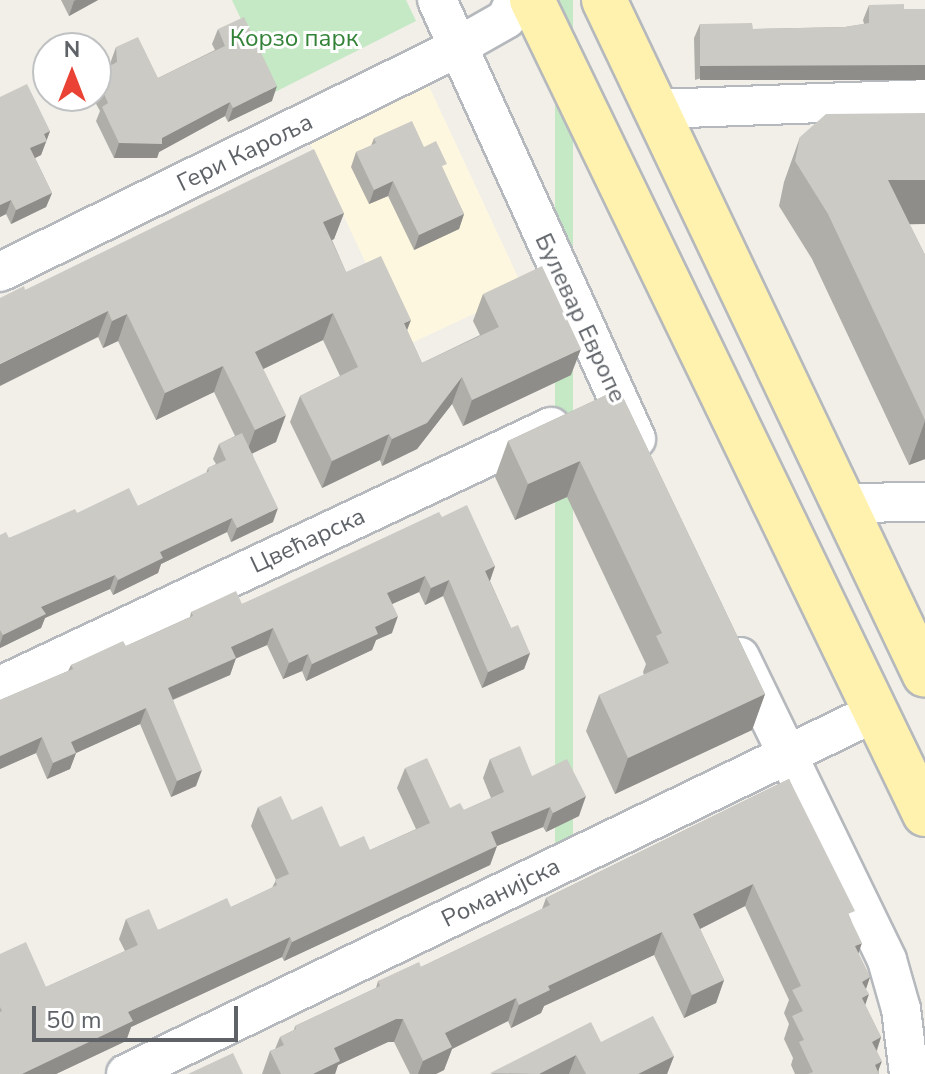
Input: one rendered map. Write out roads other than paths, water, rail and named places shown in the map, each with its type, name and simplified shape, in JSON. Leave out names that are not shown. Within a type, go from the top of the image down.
[{"type":"main road","points":[[604,0],[925,675]]},
{"type":"main road","points":[[541,18],[925,814]]},
{"type":"street","name":"Булевар Европе","points":[[437,0],[474,38],[546,247],[649,466]]},
{"type":"street","name":"Гери Кароља","points":[[0,272],[474,38],[506,19],[515,0]]},
{"type":"street","name":"Гери Кароља","points":[[474,38],[520,27],[541,18]]},
{"type":"street","points":[[658,109],[925,99]]},
{"type":"street","name":"Цвећарска","points":[[0,686],[616,396]]},
{"type":"street","points":[[844,503],[925,502]]},
{"type":"street","points":[[722,619],[887,960],[901,1009],[909,1074]]},
{"type":"street","name":"Романијска","points":[[126,1074],[876,712]]},
{"type":"park label","name":"Корзо парк","points":[[294,39]]}]
